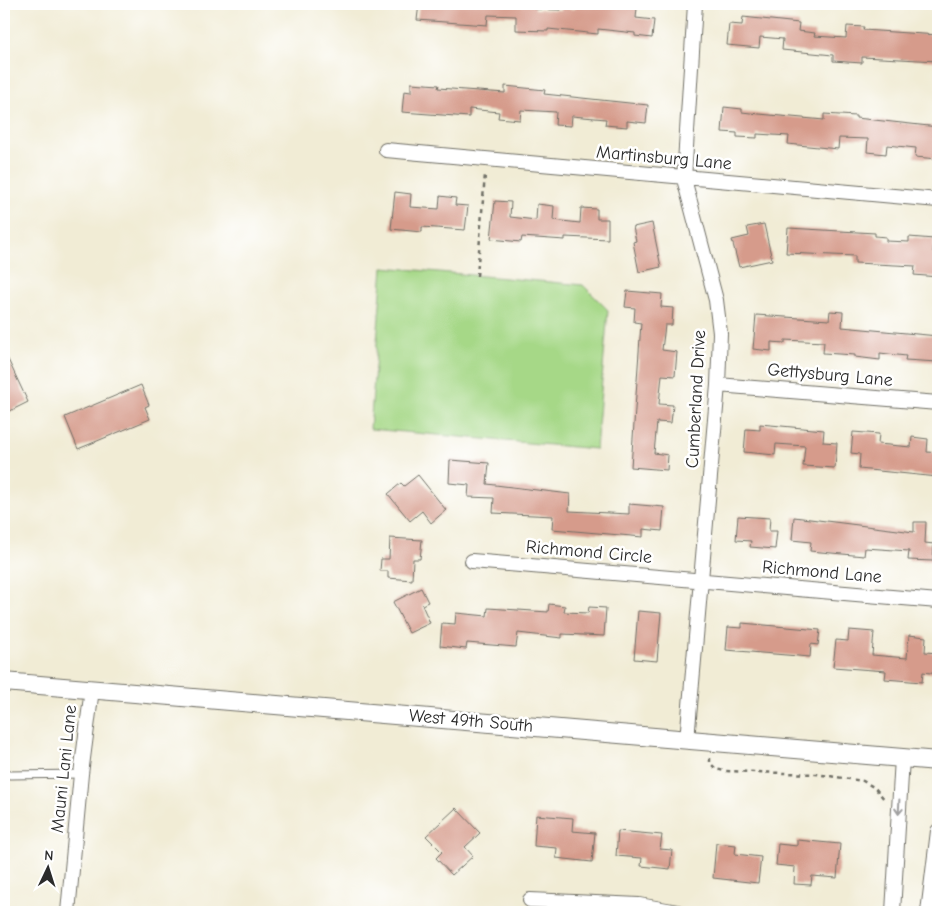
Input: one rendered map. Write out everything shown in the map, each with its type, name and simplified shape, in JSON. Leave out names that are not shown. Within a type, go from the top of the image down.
[{"type":"street","name":"Cumberland Drive","points":[[687,740],[718,385],[720,332],[716,300],[684,179],[695,4]]},
{"type":"street","name":"Martinsburg Lane","points":[[386,150],[684,179],[938,200]]},
{"type":"street","name":"Gettysburg Lane","points":[[718,385],[938,403]]},
{"type":"street","name":"Richmond Circle","points":[[472,561],[702,581]]},
{"type":"street","name":"Richmond Lane","points":[[702,581],[938,601]]},
{"type":"street","name":"West 49th South","points":[[4,682],[938,761]]},
{"type":"street","name":"Mauni Lani Lane","points":[[68,912],[81,774],[92,689]]},
{"type":"street","points":[[893,912],[902,758]]},
{"type":"street","points":[[928,912],[938,831]]},
{"type":"street","points":[[530,900],[639,905],[678,912]]},
{"type":"lane","points":[[4,773],[10,775],[81,774]]},
{"type":"path","points":[[477,276],[485,174]]},
{"type":"path","points":[[710,756],[710,763],[716,769],[724,771],[764,771],[786,775],[816,774],[863,781],[875,788],[888,805]]},
{"type":"green space","points":[[383,267],[583,285],[608,310],[596,449],[370,429]]},
{"type":"building","points":[[419,4],[535,4],[535,9],[561,10],[561,8],[575,9],[576,4],[601,4],[637,8],[636,18],[654,20],[652,38],[635,36],[635,33],[598,29],[598,34],[548,29],[548,31],[516,30],[516,16],[488,15],[487,25],[417,20]]},
{"type":"building","points":[[743,17],[799,23],[798,31],[815,33],[814,36],[846,38],[847,26],[864,27],[863,30],[938,35],[938,61],[862,57],[862,63],[833,61],[833,55],[782,50],[783,39],[760,37],[759,48],[727,45],[729,24],[742,25]]},
{"type":"building","points":[[411,83],[439,85],[438,88],[505,93],[505,86],[545,90],[544,94],[648,105],[646,123],[627,121],[627,127],[605,125],[606,119],[572,116],[571,126],[555,125],[556,112],[521,110],[520,120],[498,118],[499,112],[469,109],[469,117],[402,112],[404,91],[411,92]]},
{"type":"building","points":[[724,107],[742,109],[742,112],[759,114],[824,120],[824,114],[856,116],[856,118],[938,127],[938,159],[915,157],[916,148],[887,145],[886,154],[867,152],[868,139],[839,138],[838,149],[788,144],[789,136],[757,134],[757,138],[737,137],[737,133],[722,132]]},
{"type":"building","points":[[395,192],[411,194],[410,207],[439,209],[440,196],[456,198],[455,205],[468,206],[465,230],[422,227],[422,232],[391,229]]},
{"type":"building","points":[[495,201],[511,202],[510,217],[536,220],[537,204],[554,206],[553,220],[580,223],[581,208],[597,209],[597,219],[608,219],[608,239],[565,237],[565,240],[522,237],[521,242],[491,239]]},
{"type":"building","points":[[652,223],[661,267],[639,272],[633,242],[636,241],[633,227]]},
{"type":"building","points":[[764,224],[772,260],[739,267],[732,240],[749,236],[747,227]]},
{"type":"building","points":[[788,228],[875,233],[875,236],[886,237],[886,241],[909,242],[909,237],[934,239],[933,252],[938,252],[938,277],[914,275],[915,266],[855,263],[855,256],[786,253]]},
{"type":"building","points":[[627,291],[662,294],[661,307],[673,308],[672,325],[665,325],[662,350],[677,352],[675,376],[662,375],[659,404],[673,405],[671,423],[657,422],[654,453],[668,455],[667,470],[631,467],[641,323],[634,322],[635,308],[625,307]]},
{"type":"building","points":[[830,311],[843,312],[842,327],[938,336],[938,362],[905,360],[906,356],[880,353],[880,360],[855,357],[855,355],[823,353],[824,342],[785,340],[785,343],[771,342],[771,351],[753,349],[756,315],[829,320]]},
{"type":"building","points":[[4,351],[28,402],[4,414]]},
{"type":"building","points":[[141,385],[149,405],[145,407],[150,419],[78,449],[65,417]]},
{"type":"building","points":[[760,424],[824,430],[823,442],[837,443],[835,468],[803,466],[805,446],[776,444],[775,455],[744,452],[746,429],[760,430]]},
{"type":"building","points":[[853,432],[879,434],[878,444],[911,447],[912,437],[928,439],[927,452],[938,453],[938,477],[859,469],[860,454],[851,453]]},
{"type":"building","points":[[450,460],[489,463],[487,484],[570,494],[569,511],[629,514],[629,504],[664,507],[662,531],[643,529],[643,537],[552,529],[553,516],[493,513],[494,498],[468,497],[469,485],[449,483]]},
{"type":"building","points":[[418,475],[446,510],[431,523],[422,511],[410,521],[388,494],[401,483],[404,486]]},
{"type":"building","points":[[738,516],[770,518],[769,531],[777,531],[775,549],[750,547],[751,541],[736,540]]},
{"type":"building","points":[[794,517],[914,532],[914,522],[926,522],[925,543],[934,544],[933,561],[908,560],[909,551],[865,548],[864,556],[810,551],[811,542],[792,540]]},
{"type":"building","points":[[390,538],[422,540],[420,559],[413,559],[412,580],[388,578],[388,571],[380,571],[381,559],[389,559]]},
{"type":"building","points":[[421,588],[428,602],[422,605],[430,623],[409,633],[393,602]]},
{"type":"building","points":[[549,604],[565,606],[564,612],[588,613],[589,607],[606,608],[604,636],[562,634],[562,638],[518,633],[516,647],[467,643],[466,649],[440,646],[442,623],[455,624],[456,613],[487,616],[488,608],[548,612]]},
{"type":"building","points":[[638,611],[661,613],[657,661],[634,659]]},
{"type":"building","points":[[742,623],[820,630],[818,645],[811,644],[810,657],[726,650],[728,627],[742,628]]},
{"type":"building","points":[[849,630],[874,632],[872,655],[907,658],[909,635],[926,637],[925,652],[938,653],[938,674],[923,672],[922,682],[885,679],[886,671],[833,667],[836,640],[848,641]]},
{"type":"building","points":[[456,808],[480,833],[465,847],[473,856],[452,875],[436,858],[442,852],[426,836]]},
{"type":"building","points":[[536,815],[573,818],[572,831],[595,833],[592,862],[556,858],[557,848],[534,846]]},
{"type":"building","points":[[618,831],[662,835],[660,849],[672,850],[670,869],[641,866],[642,858],[616,856]]},
{"type":"building","points":[[797,840],[840,844],[837,878],[812,876],[811,885],[794,884],[795,867],[776,865],[778,844],[797,846]]},
{"type":"building","points":[[716,843],[736,845],[735,854],[761,857],[758,883],[713,878]]}]
